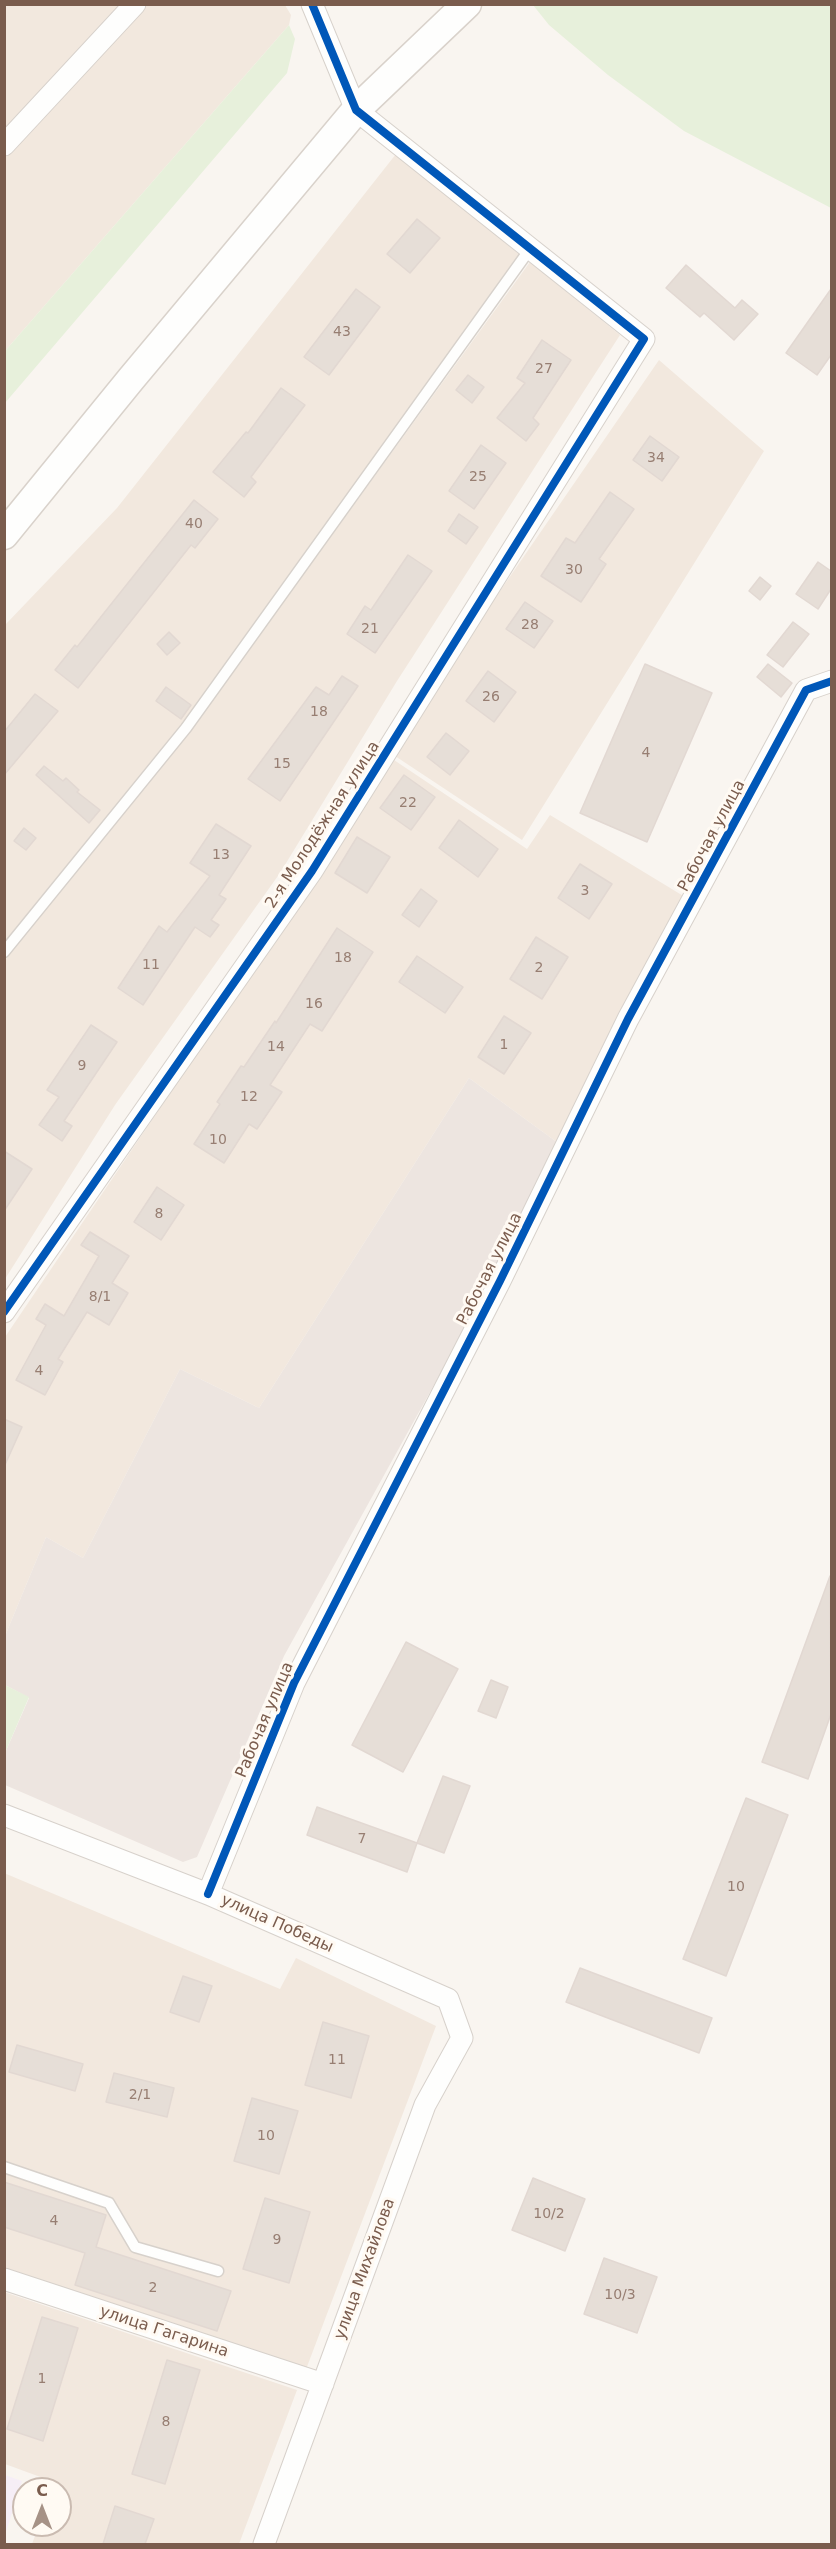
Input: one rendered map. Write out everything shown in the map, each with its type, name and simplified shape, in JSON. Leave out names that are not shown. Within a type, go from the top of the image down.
[{"type":"main road","points":[[4,535],[130,379],[356,110],[467,4]]},
{"type":"street","points":[[4,145],[135,4]]},
{"type":"street","points":[[312,4],[356,110],[530,249]]},
{"type":"street","name":"2-я Молодёжная улица","points":[[4,1312],[312,871],[644,339],[530,249]]},
{"type":"street","name":"Рабочая улица","points":[[208,1894],[294,1683],[500,1281],[628,1019],[806,690],[831,681]]},
{"type":"street","name":"улица Победы","points":[[4,1815],[208,1894],[448,2000]]},
{"type":"street","name":"улица Михайлова","points":[[264,2544],[425,2105],[462,2038],[448,2000]]},
{"type":"street","name":"улица Гагарина","points":[[4,2279],[322,2384]]},
{"type":"lane","points":[[4,952],[186,728],[530,249]]},
{"type":"lane","points":[[4,2167],[109,2204],[135,2247],[218,2271]]},
{"type":"shaded area","points":[[5,5],[285,5],[291,15],[289,25],[5,351]]},
{"type":"shaded area","points":[[396,154],[519,254],[182,725],[5,943],[5,625],[117,508]]},
{"type":"shaded area","points":[[530,262],[620,335],[397,681],[280,873],[115,1105],[5,1279],[5,960],[189,732]]},
{"type":"shaded area","points":[[659,360],[764,451],[522,840],[395,756],[456,655]]},
{"type":"shaded area","points":[[391,758],[527,849],[550,815],[685,897],[565,1148],[469,1078],[259,1408],[180,1369],[83,1558],[46,1537],[5,1636],[5,1337],[318,875]]},
{"type":"shaded area","points":[[469,1078],[565,1148],[284,1656],[197,1857],[183,1862],[5,1785],[5,1753],[29,1698],[5,1685],[5,1636],[46,1537],[83,1558],[180,1369],[259,1408]]},
{"type":"shaded area","points":[[4,1873],[280,1989],[296,1958],[436,2026],[305,2372],[5,2273]]},
{"type":"shaded area","points":[[4,2292],[297,2390],[239,2544],[32,2544],[35,2537],[72,2537],[72,2477],[40,2477],[5,2464]]},
{"type":"shaded area","points":[[4,2475],[12,2478],[12,2513],[5,2535]]},
{"type":"green space","points":[[533,5],[831,5],[831,208],[684,131],[608,75],[549,25]]},
{"type":"green space","points":[[289,25],[295,39],[287,73],[5,403],[5,351]]},
{"type":"green space","points":[[5,1685],[29,1697],[5,1753]]},
{"type":"building","points":[[417,219],[440,238],[410,273],[387,254]]},
{"type":"building","points":[[686,265],[735,308],[742,300],[758,314],[734,340],[704,313],[700,317],[666,288]]},
{"type":"building","points":[[356,289],[380,307],[329,375],[304,357]]},
{"type":"building","points":[[831,289],[831,355],[817,375],[786,353]]},
{"type":"building","points":[[542,340],[571,360],[533,418],[539,424],[526,441],[497,418],[525,383],[517,378]]},
{"type":"building","points":[[468,375],[484,387],[472,403],[456,390]]},
{"type":"building","points":[[281,388],[305,405],[251,477],[256,482],[244,497],[213,472],[246,432],[248,433]]},
{"type":"building","points":[[650,436],[679,457],[662,481],[633,460]]},
{"type":"building","points":[[481,445],[506,463],[474,509],[449,491]]},
{"type":"building","points":[[610,492],[634,509],[599,559],[606,564],[581,602],[541,576],[566,538],[575,543]]},
{"type":"building","points":[[194,500],[218,519],[195,548],[191,545],[78,688],[55,670],[75,645],[77,647]]},
{"type":"building","points":[[459,514],[478,527],[466,544],[448,531]]},
{"type":"building","points":[[408,555],[432,571],[375,653],[347,634],[365,606],[371,610]]},
{"type":"building","points":[[818,562],[831,571],[831,589],[818,609],[796,594]]},
{"type":"building","points":[[760,577],[771,586],[760,600],[749,591]]},
{"type":"building","points":[[525,602],[553,621],[534,648],[506,629]]},
{"type":"building","points":[[793,622],[809,634],[783,667],[767,655]]},
{"type":"building","points":[[169,632],[180,643],[167,655],[157,644]]},
{"type":"building","points":[[645,664],[712,693],[647,842],[580,813]]},
{"type":"building","points":[[768,664],[792,683],[781,697],[757,677]]},
{"type":"building","points":[[488,671],[516,692],[494,722],[466,701]]},
{"type":"building","points":[[342,676],[358,686],[280,801],[248,779],[316,687],[329,695]]},
{"type":"building","points":[[166,687],[191,705],[181,719],[156,701]]},
{"type":"building","points":[[35,694],[58,711],[4,775],[4,732]]},
{"type":"building","points":[[446,733],[469,751],[450,775],[427,757]]},
{"type":"building","points":[[44,766],[63,781],[66,778],[79,790],[77,792],[100,810],[89,823],[36,775]]},
{"type":"building","points":[[404,775],[435,797],[411,830],[380,808]]},
{"type":"building","points":[[459,820],[498,849],[478,877],[439,848]]},
{"type":"building","points":[[216,824],[251,846],[219,895],[226,899],[211,920],[219,925],[210,937],[195,927],[143,1005],[118,988],[159,926],[167,932],[210,876],[190,863]]},
{"type":"building","points":[[24,828],[36,838],[26,850],[14,841]]},
{"type":"building","points":[[357,837],[390,857],[367,893],[335,873]]},
{"type":"building","points":[[580,864],[612,884],[589,919],[558,898]]},
{"type":"building","points":[[421,889],[437,901],[419,927],[402,915]]},
{"type":"building","points":[[337,928],[373,952],[322,1031],[310,1024],[270,1085],[282,1092],[257,1129],[249,1124],[224,1163],[194,1144],[220,1104],[217,1102],[241,1066],[244,1067],[275,1021],[276,1023]]},
{"type":"building","points":[[536,937],[568,957],[542,999],[510,979]]},
{"type":"building","points":[[417,956],[463,987],[445,1013],[399,982]]},
{"type":"building","points":[[504,1016],[531,1033],[504,1074],[478,1057]]},
{"type":"building","points":[[91,1025],[117,1042],[64,1121],[72,1126],[62,1141],[39,1125],[59,1097],[47,1090]]},
{"type":"building","points":[[4,1151],[32,1169],[4,1211]]},
{"type":"building","points":[[157,1187],[184,1205],[161,1240],[134,1222]]},
{"type":"building","points":[[90,1232],[129,1256],[112,1283],[128,1293],[109,1325],[87,1312],[58,1359],[63,1362],[45,1395],[16,1380],[46,1325],[36,1319],[45,1304],[64,1316],[99,1256],[81,1245]]},
{"type":"building","points":[[4,1419],[22,1427],[4,1467]]},
{"type":"building","points":[[830,1576],[831,1714],[808,1779],[762,1762]]},
{"type":"building","points":[[406,1642],[458,1669],[403,1772],[352,1745]]},
{"type":"building","points":[[491,1680],[508,1687],[496,1718],[478,1711]]},
{"type":"building","points":[[443,1776],[470,1786],[444,1853],[417,1843]]},
{"type":"building","points":[[746,1798],[788,1815],[726,1976],[683,1959]]},
{"type":"building","points":[[317,1807],[417,1843],[407,1872],[307,1835]]},
{"type":"building","points":[[580,1968],[712,2018],[699,2053],[566,2002]]},
{"type":"building","points":[[183,1976],[212,1986],[199,2022],[170,2012]]},
{"type":"building","points":[[323,2022],[369,2036],[351,2098],[305,2085]]},
{"type":"building","points":[[17,2045],[83,2064],[75,2091],[9,2072]]},
{"type":"building","points":[[114,2073],[174,2088],[167,2117],[106,2102]]},
{"type":"building","points":[[252,2098],[298,2111],[279,2174],[234,2161]]},
{"type":"building","points":[[533,2178],[585,2199],[565,2251],[512,2230]]},
{"type":"building","points":[[4,2182],[106,2215],[96,2247],[231,2291],[217,2331],[75,2285],[85,2253],[4,2227]]},
{"type":"building","points":[[265,2198],[310,2212],[289,2283],[243,2269]]},
{"type":"building","points":[[604,2258],[657,2277],[637,2333],[584,2314]]},
{"type":"building","points":[[42,2317],[78,2328],[43,2441],[7,2429]]},
{"type":"building","points":[[167,2360],[200,2370],[165,2484],[132,2474]]},
{"type":"building","points":[[115,2506],[154,2519],[145,2544],[103,2544]]},
{"type":"cycle path","points":[[4,1312],[312,871],[644,339],[356,110],[312,4]]},
{"type":"cycle path","points":[[208,1894],[294,1683],[500,1281],[628,1019],[806,690],[832,681]]}]
